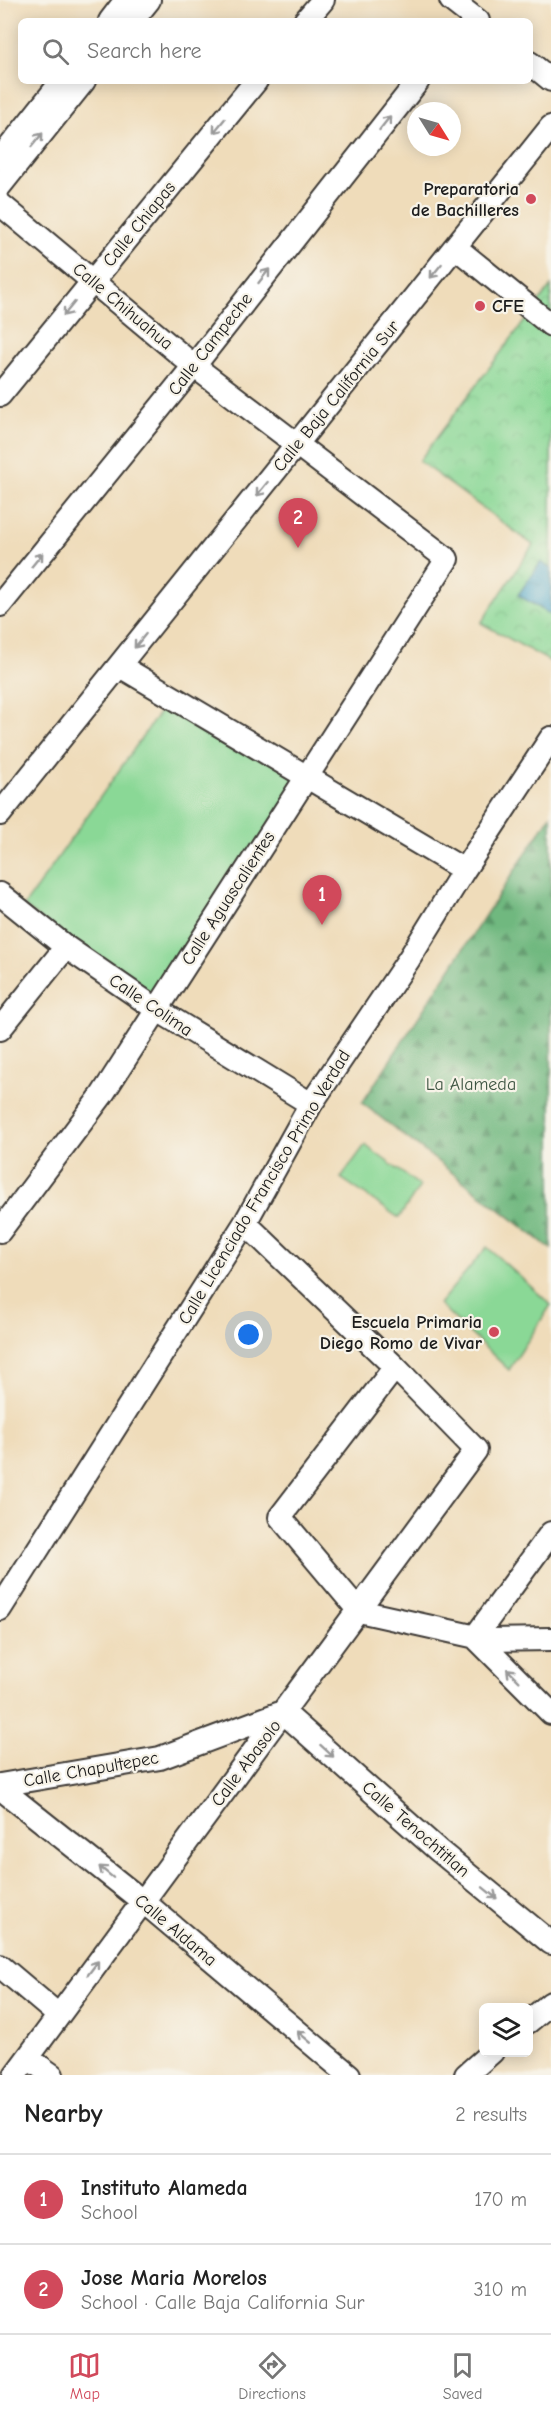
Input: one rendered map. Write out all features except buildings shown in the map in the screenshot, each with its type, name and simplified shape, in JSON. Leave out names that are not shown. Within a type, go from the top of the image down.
[{"type":"street","points":[[112,18],[126,0]]},
{"type":"street","points":[[134,18],[149,0]]},
{"type":"street","points":[[308,18],[323,0]]},
{"type":"street","points":[[451,0],[470,18]]},
{"type":"street","points":[[533,65],[551,80]]},
{"type":"street","points":[[0,159],[60,84]]},
{"type":"street","points":[[0,186],[82,84]]},
{"type":"street","name":"Calle Chiapas","points":[[0,395],[254,84]]},
{"type":"street","name":"Calle Campeche","points":[[0,605],[194,366],[416,84]]},
{"type":"street","name":"Calle Baja California Sur","points":[[0,814],[551,127]]},
{"type":"street","name":"Calle Chihuahua","points":[[0,204],[194,366],[447,559]]},
{"type":"street","points":[[456,246],[551,325]]},
{"type":"street","name":"Calle Aguascalientes","points":[[0,1231],[102,1095],[447,559]]},
{"type":"street","points":[[120,666],[464,870]]},
{"type":"street","name":"Calle Licenciado Francisco Primo Verdad","points":[[0,1609],[245,1223],[311,1104],[409,958],[551,738]]},
{"type":"street","name":"Calle Colima","points":[[0,894],[66,947],[156,1009],[311,1104]]},
{"type":"street","points":[[0,1029],[66,947]]},
{"type":"street","points":[[245,1223],[395,1367],[280,1517],[359,1611],[490,1640],[551,1639]]},
{"type":"street","name":"Calle Abasolo","points":[[21,2067],[476,1450],[395,1367]]},
{"type":"street","points":[[475,1637],[551,1533]]},
{"type":"street","points":[[475,1637],[551,1713]]},
{"type":"street","name":"Calle Chapultepec","points":[[0,1786],[160,1758],[283,1713]]},
{"type":"street","name":"Calle Tenochtitlan","points":[[283,1713],[438,1850],[551,1943]]},
{"type":"street","name":"Calle Aldama","points":[[0,1786],[143,1902],[349,2075]]},
{"type":"street","points":[[0,1966],[58,2015]]},
{"type":"street","points":[[533,2018],[551,2003]]},
{"type":"street","points":[[466,2075],[486,2057]]},
{"type":"street","points":[[21,2067],[52,2075]]},
{"type":"green space","points":[[551,286],[551,662],[481,623],[533,545],[419,461]]},
{"type":"green space","points":[[171,696],[307,777],[156,1009],[24,906]]},
{"type":"green space","name":"La Alameda","points":[[551,815],[551,1249],[362,1103]]},
{"type":"green space","points":[[365,1145],[420,1186],[399,1218],[341,1178]]},
{"type":"green space","points":[[487,1247],[551,1305],[509,1370],[439,1304]]},
{"type":"water","points":[[541,562],[551,569],[551,615],[518,595]]},
{"type":"place","name":"Preparatoria de Bachilleres","points":[[531,199]]},
{"type":"place","name":"CFE","points":[[480,306]]},
{"type":"place","name":"Jose Maria Morelos","points":[[298,548]]},
{"type":"place","name":"Instituto Alameda","points":[[322,925]]},
{"type":"place","name":"Escuela Primaria Diego Romo de Vivar","points":[[494,1332]]}]
